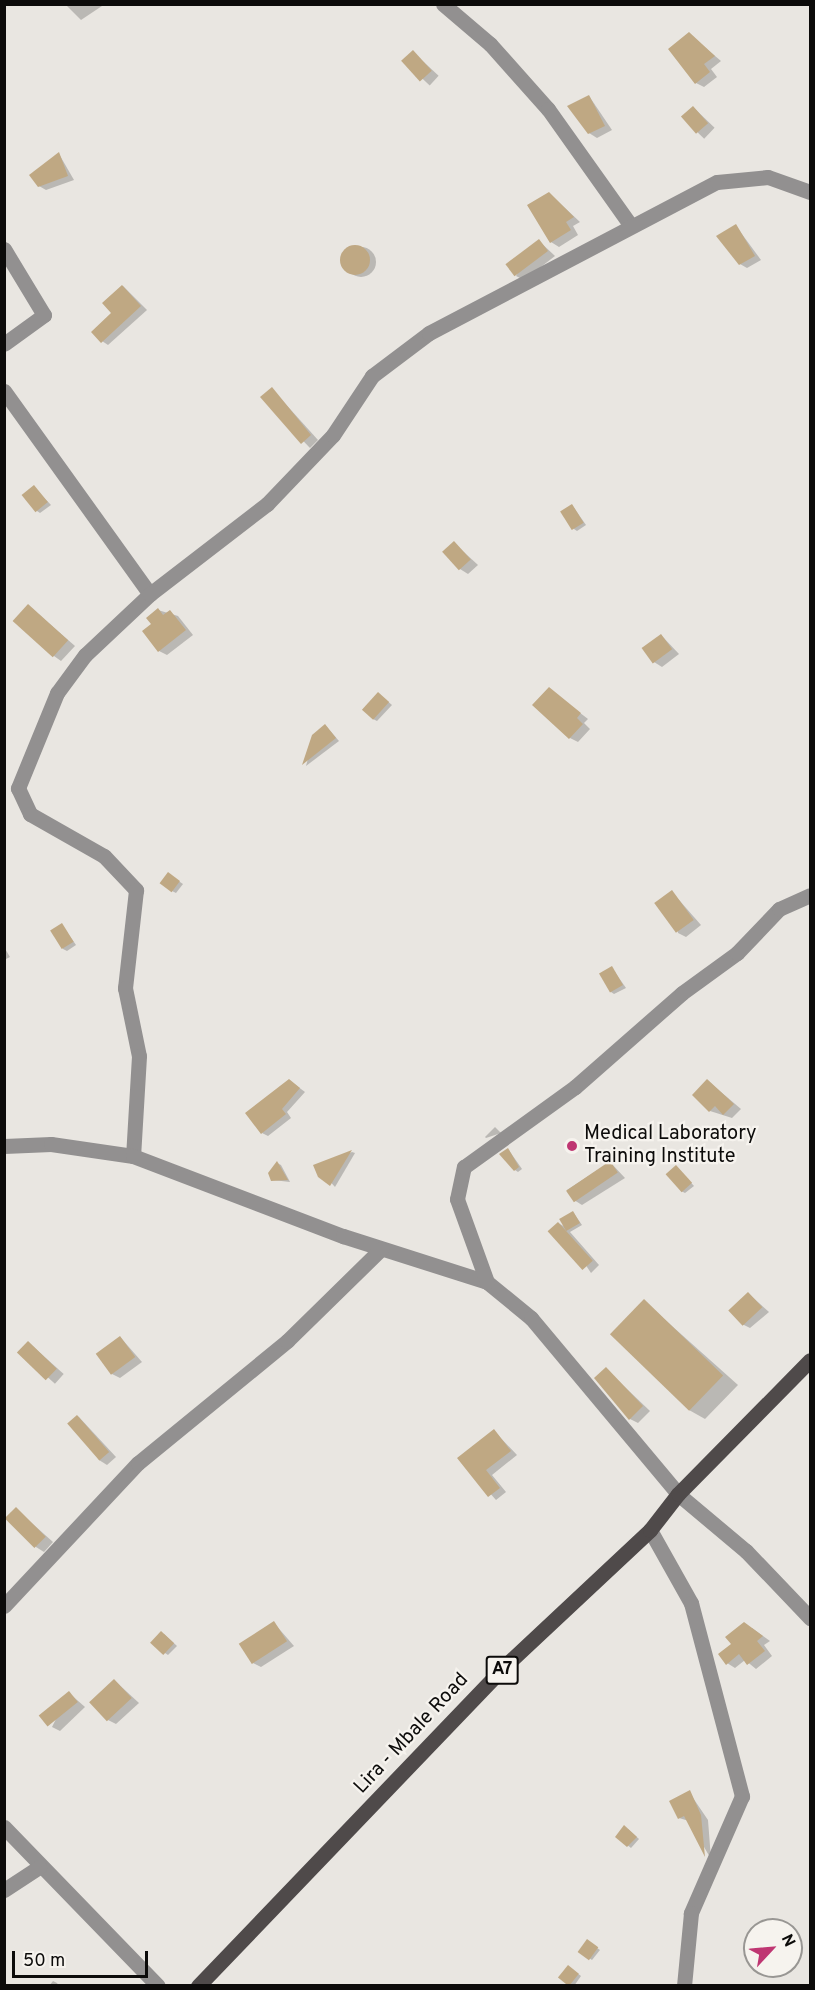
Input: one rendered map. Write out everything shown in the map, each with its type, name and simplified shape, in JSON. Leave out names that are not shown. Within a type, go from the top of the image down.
[{"type":"main road","name":"Lira - Mbale Road","points":[[198,1986],[507,1663],[650,1530],[678,1494],[810,1360]]},
{"type":"street","points":[[443,4],[490,44],[548,109],[631,226]]},
{"type":"street","points":[[133,1155],[139,1056],[125,988],[136,890],[104,856],[30,814],[18,788],[57,693],[85,655],[150,594],[267,504],[333,435],[354,398],[398,353],[631,226],[717,182],[746,175],[810,192]]},
{"type":"street","points":[[4,249],[44,315],[4,344]]},
{"type":"street","points":[[4,391],[150,594]]},
{"type":"street","points":[[487,1282],[457,1199],[464,1167],[575,1087],[682,993],[737,953],[779,909],[810,895]]},
{"type":"street","points":[[4,1146],[51,1144],[133,1155],[381,1249],[487,1282],[531,1318],[678,1494],[746,1551],[810,1618]]},
{"type":"street","points":[[4,1606],[138,1463],[287,1341],[381,1249]]},
{"type":"street","points":[[650,1530],[691,1603],[699,1652],[738,1767],[742,1796],[691,1913],[684,1986]]},
{"type":"street","points":[[4,1827],[39,1867],[158,1986]]},
{"type":"street","points":[[4,1890],[39,1867]]},
{"type":"building","points":[[689,32],[715,56],[704,64],[710,72],[695,84],[668,49]]},
{"type":"building","points":[[413,50],[432,71],[420,82],[401,61]]},
{"type":"building","points":[[589,95],[605,126],[588,134],[567,106]]},
{"type":"building","points":[[693,106],[708,123],[696,134],[681,116]]},
{"type":"building","points":[[59,152],[68,176],[38,187],[29,175]]},
{"type":"building","points":[[549,192],[574,217],[566,222],[571,230],[550,243],[527,205]]},
{"type":"building","points":[[736,224],[755,256],[739,265],[716,236]]},
{"type":"building","points":[[539,239],[548,251],[514,276],[505,264]]},
{"type":"building","points":[[355,245],[361,246],[369,254],[369,266],[361,274],[355,275],[349,274],[341,266],[340,260],[341,254],[349,246]]},
{"type":"building","points":[[122,285],[141,306],[101,343],[91,332],[111,313],[102,303]]},
{"type":"building","points":[[272,387],[311,435],[301,444],[260,397]]},
{"type":"building","points":[[34,485],[48,502],[35,512],[22,495]]},
{"type":"building","points":[[572,504],[584,523],[572,530],[560,511]]},
{"type":"building","points":[[454,541],[471,560],[459,570],[442,552]]},
{"type":"building","points":[[28,604],[68,640],[53,657],[13,621]]},
{"type":"building","points":[[158,608],[163,615],[170,610],[186,630],[158,652],[142,631],[151,624],[146,618]]},
{"type":"building","points":[[661,634],[672,649],[653,663],[642,648]]},
{"type":"building","points":[[549,687],[581,713],[577,718],[583,724],[569,739],[532,705]]},
{"type":"building","points":[[378,692],[389,702],[373,720],[362,710]]},
{"type":"building","points":[[325,724],[336,738],[302,765],[312,735]]},
{"type":"building","points":[[168,872],[180,881],[172,892],[160,883]]},
{"type":"building","points":[[672,890],[694,920],[676,933],[654,903]]},
{"type":"building","points":[[62,923],[74,942],[62,949],[50,930]]},
{"type":"building","points":[[612,966],[623,985],[610,993],[599,974]]},
{"type":"building","points":[[289,1079],[300,1088],[282,1109],[286,1114],[261,1134],[245,1113]]},
{"type":"building","points":[[707,1079],[734,1104],[723,1115],[715,1106],[709,1112],[692,1095]]},
{"type":"building","points":[[508,1148],[519,1167],[514,1171],[499,1154]]},
{"type":"building","points":[[352,1150],[330,1186],[318,1177],[313,1165]]},
{"type":"building","points":[[277,1161],[288,1180],[271,1181],[268,1173]]},
{"type":"building","points":[[610,1161],[618,1173],[574,1202],[566,1191]]},
{"type":"building","points":[[676,1165],[692,1183],[682,1192],[666,1174]]},
{"type":"building","points":[[573,1211],[580,1223],[566,1231],[559,1219]]},
{"type":"building","points":[[558,1222],[593,1261],[582,1270],[548,1231]]},
{"type":"building","points":[[748,1292],[762,1307],[743,1326],[728,1310]]},
{"type":"building","points":[[644,1299],[723,1375],[689,1411],[610,1334]]},
{"type":"building","points":[[120,1336],[135,1357],[111,1375],[96,1354]]},
{"type":"building","points":[[28,1341],[57,1369],[46,1380],[17,1353]]},
{"type":"building","points":[[606,1367],[643,1406],[629,1420],[594,1378]]},
{"type":"building","points":[[77,1415],[109,1452],[99,1461],[67,1424]]},
{"type":"building","points":[[494,1429],[511,1451],[486,1470],[500,1488],[488,1497],[457,1458]]},
{"type":"building","points":[[16,1507],[46,1537],[34,1548],[5,1518]]},
{"type":"building","points":[[274,1621],[287,1641],[252,1664],[239,1644]]},
{"type":"building","points":[[744,1622],[763,1636],[757,1641],[765,1651],[747,1665],[739,1654],[726,1665],[718,1654],[731,1644],[725,1637]]},
{"type":"building","points":[[161,1631],[174,1643],[163,1655],[150,1643]]},
{"type":"building","points":[[114,1679],[132,1698],[107,1721],[89,1702]]},
{"type":"building","points":[[69,1691],[78,1702],[48,1726],[39,1716]]},
{"type":"building","points":[[690,1790],[701,1815],[705,1857],[684,1816],[678,1819],[669,1801]]},
{"type":"building","points":[[624,1825],[637,1837],[627,1847],[615,1837]]},
{"type":"building","points":[[587,1939],[598,1947],[589,1960],[578,1952]]},
{"type":"building","points":[[568,1965],[579,1974],[569,1986],[558,1977]]},
{"type":"place","name":"Medical Laboratory Training Institute","points":[[572,1146]]}]
